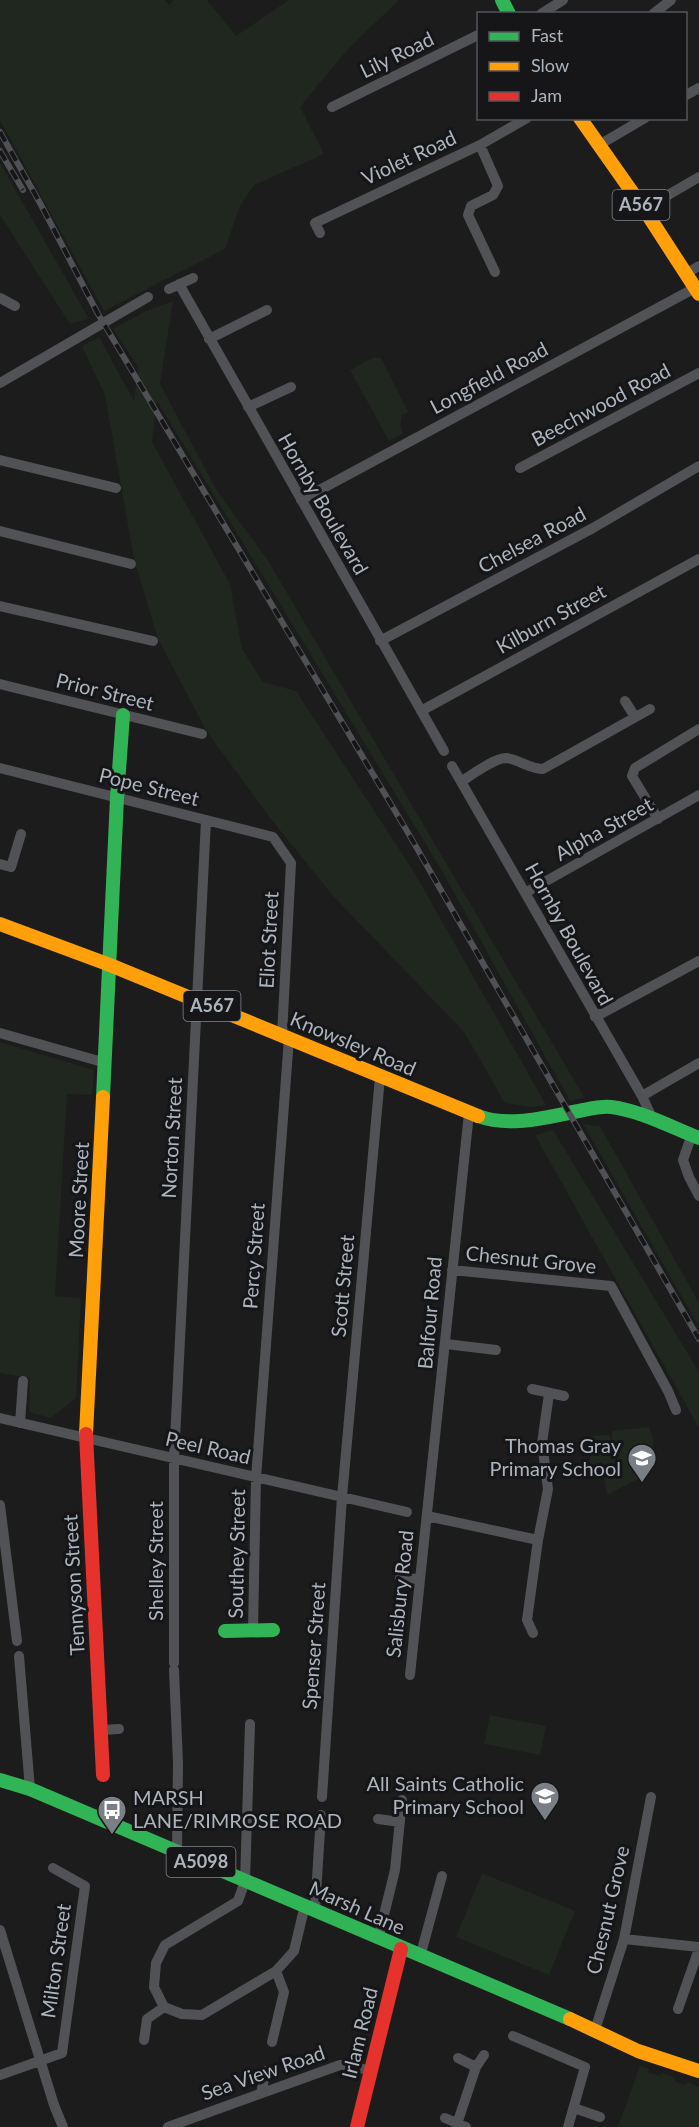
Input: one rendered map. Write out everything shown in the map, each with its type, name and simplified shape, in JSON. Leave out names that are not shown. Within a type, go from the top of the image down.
[{"type":"main road","name":"A567","points":[[581,120],[644,209],[693,269],[697,291]]},
{"type":"main road","name":"Moore Street","points":[[86,1438],[123,715]]},
{"type":"main road","name":"Knowsley Road","points":[[0,924],[198,1000],[380,1077],[489,1120],[514,1123],[601,1107],[620,1108],[695,1136]]},
{"type":"main road","name":"Tennyson Street","points":[[86,1438],[103,1775]]},
{"type":"main road","points":[[225,1631],[273,1630]]},
{"type":"main road","name":"Marsh Lane","points":[[0,1780],[30,1790],[310,1908],[401,1949],[595,2030],[638,2051],[699,2071]]},
{"type":"main road","name":"Irlam Road","points":[[357,2127],[401,1949]]},
{"type":"street","points":[[543,8],[563,0]]},
{"type":"street","points":[[656,12],[671,0]]},
{"type":"street","name":"Lily Road","points":[[332,107],[477,35]]},
{"type":"street","name":"Violet Road","points":[[320,233],[315,223],[480,145],[524,120]]},
{"type":"street","points":[[599,145],[642,120]]},
{"type":"street","points":[[480,145],[498,186],[492,195],[471,206],[468,215],[495,272]]},
{"type":"street","points":[[644,209],[699,177]]},
{"type":"street","name":"Hornby Boulevard","points":[[193,278],[174,287],[248,407],[444,751]]},
{"type":"street","name":"Longfield Road","points":[[301,500],[697,291]]},
{"type":"street","points":[[0,384],[148,297]]},
{"type":"street","points":[[0,298],[15,306]]},
{"type":"street","points":[[208,339],[267,310]]},
{"type":"street","name":"Beechwood Road","points":[[520,468],[699,373]]},
{"type":"street","points":[[248,407],[291,387]]},
{"type":"street","points":[[0,460],[116,488]]},
{"type":"street","name":"Chelsea Road","points":[[380,641],[593,528],[699,466]]},
{"type":"street","points":[[0,531],[131,564]]},
{"type":"street","name":"Kilburn Street","points":[[421,711],[699,559]]},
{"type":"street","points":[[0,606],[153,641]]},
{"type":"street","name":"Prior Street","points":[[0,684],[202,734]]},
{"type":"street","points":[[625,701],[634,717]]},
{"type":"street","points":[[462,781],[497,760],[507,758],[534,769],[543,769],[650,709]]},
{"type":"street","points":[[658,819],[632,776],[635,768],[699,729]]},
{"type":"street","name":"Hornby Boulevard","points":[[452,766],[642,1096],[653,1120]]},
{"type":"street","name":"Pope Street","points":[[0,768],[273,837],[284,849]]},
{"type":"street","name":"Alpha Street","points":[[525,893],[699,795]]},
{"type":"street","name":"Norton Street","points":[[174,1459],[206,820]]},
{"type":"street","points":[[0,864],[11,867],[21,834]]},
{"type":"street","name":"Eliot Street","points":[[284,849],[291,863],[286,1037]]},
{"type":"street","points":[[595,1017],[699,962]]},
{"type":"street","points":[[0,1033],[106,1063]]},
{"type":"street","name":"Percy Street","points":[[256,1478],[286,1037]]},
{"type":"street","points":[[642,1096],[699,1063]]},
{"type":"street","name":"Scott Street","points":[[342,1497],[380,1077]]},
{"type":"street","name":"Balfour Road","points":[[427,1516],[469,1113]]},
{"type":"street","points":[[695,1136],[683,1160],[688,1177],[699,1196]]},
{"type":"street","name":"Chesnut Grove","points":[[452,1270],[611,1286],[676,1410]]},
{"type":"street","points":[[446,1344],[496,1350]]},
{"type":"street","points":[[21,1423],[23,1381]]},
{"type":"street","points":[[532,1389],[564,1396]]},
{"type":"street","points":[[533,1634],[527,1620],[538,1540],[548,1489],[542,1443],[549,1394]]},
{"type":"street","name":"Peel Road","points":[[0,1418],[407,1512]]},
{"type":"street","name":"Shelley Street","points":[[174,1459],[177,1852]]},
{"type":"street","name":"Southey Street","points":[[253,1630],[256,1478]]},
{"type":"street","name":"Spenser Street","points":[[322,1797],[342,1497]]},
{"type":"street","points":[[0,1505],[17,1641]]},
{"type":"street","points":[[427,1516],[538,1540]]},
{"type":"street","name":"Salisbury Road","points":[[410,1675],[427,1516]]},
{"type":"street","points":[[400,1578],[420,1579]]},
{"type":"street","points":[[19,1656],[30,1790]]},
{"type":"street","points":[[250,1724],[245,1881],[238,1901],[165,1945],[156,1963],[154,1987],[164,2007],[182,2014],[202,2015],[276,1971],[294,1951],[310,1908],[321,1815]]},
{"type":"street","points":[[101,1730],[119,1729]]},
{"type":"street","name":"Chesnut Grove","points":[[595,2030],[624,1939],[651,1797]]},
{"type":"street","points":[[378,1939],[395,1870],[402,1800]]},
{"type":"street","points":[[378,1819],[400,1822]]},
{"type":"street","name":"Milton Street","points":[[41,2062],[62,2054],[84,1886],[53,1868]]},
{"type":"street","points":[[420,1957],[442,1876]]},
{"type":"street","points":[[0,1929],[54,2105],[63,2127]]},
{"type":"street","points":[[624,1939],[699,1948],[678,2009]]},
{"type":"street","points":[[272,2042],[284,1992],[276,1971]]},
{"type":"street","points":[[0,1976],[12,1972]]},
{"type":"street","points":[[144,2040],[147,2019],[164,2007]]},
{"type":"street","points":[[513,2036],[585,2067],[568,2127]]},
{"type":"street","points":[[445,2118],[461,2125],[476,2067],[484,2055]]},
{"type":"street","points":[[458,2058],[476,2067]]},
{"type":"street","points":[[0,2075],[41,2062]]},
{"type":"street","name":"Sea View Road","points":[[168,2127],[340,2065],[371,2072]]},
{"type":"street","points":[[261,2093],[266,2071]]},
{"type":"street","points":[[574,2108],[600,2117]]},
{"type":"shaded area","points":[[0,0],[165,0],[169,5],[174,0],[207,0],[236,36],[289,0],[399,0],[348,49],[300,107],[324,154],[254,185],[240,206],[225,249],[104,311],[0,120]]},
{"type":"shaded area","points":[[0,163],[89,319],[70,324],[0,215]]},
{"type":"shaded area","points":[[173,301],[160,384],[217,491],[267,559],[584,1097],[570,1101],[442,871],[157,401],[152,442],[230,584],[242,649],[263,682],[296,691],[414,872],[546,1105],[531,1107],[505,1103],[464,1032],[333,896],[271,819],[207,732],[158,639],[134,559],[105,395],[82,346],[99,337],[134,401],[138,367],[113,329],[144,312]]},
{"type":"shaded area","points":[[374,357],[381,358],[408,412],[402,415],[400,427],[403,433],[389,441],[350,370]]},
{"type":"shaded area","points":[[0,1042],[94,1070],[92,1095],[67,1094],[55,1296],[81,1298],[76,1398],[51,1418],[29,1412],[30,1378],[0,1373]]},
{"type":"shaded area","points":[[583,1124],[600,1126],[699,1303],[699,1327]]},
{"type":"shaded area","points":[[553,1130],[699,1372],[699,1428],[535,1135]]},
{"type":"shaded area","points":[[649,1427],[653,1439],[653,1458],[636,1468],[640,1478],[607,1495],[604,1478],[591,1478],[589,1436],[610,1435],[611,1455],[612,1431]]},
{"type":"shaded area","points":[[490,1715],[546,1726],[540,1755],[484,1744]]},
{"type":"shaded area","points":[[482,1873],[575,1911],[549,1975],[456,1937]]},
{"type":"shaded area","points":[[640,2066],[649,2069],[648,2072],[660,2076],[662,2073],[675,2078],[674,2081],[685,2085],[687,2082],[699,2087],[699,2127],[618,2127]]},
{"type":"railway","points":[[0,132],[98,314],[407,831],[699,1339]]},
{"type":"railway","points":[[0,151],[23,190]]},
{"type":"traffic: fast","points":[[502,0],[508,12]]},
{"type":"traffic: fast","points":[[103,1097],[123,715]]},
{"type":"traffic: fast","points":[[478,1116],[516,1121],[611,1107],[644,1115],[699,1138]]},
{"type":"traffic: fast","points":[[225,1631],[273,1630]]},
{"type":"traffic: fast","points":[[0,1780],[30,1789],[570,2019]]},
{"type":"traffic: slow","points":[[581,120],[644,209],[699,294]]},
{"type":"traffic: slow","points":[[0,924],[110,965],[478,1116]]},
{"type":"traffic: slow","points":[[86,1434],[103,1097]]},
{"type":"traffic: slow","points":[[570,2019],[638,2051],[699,2071]]},
{"type":"traffic: jam","points":[[86,1434],[103,1775]]},
{"type":"traffic: jam","points":[[357,2127],[401,1949]]},
{"type":"place","name":"Thomas Gray Primary School","points":[[642,1484]]},
{"type":"place","name":"All Saints Catholic Primary School","points":[[545,1822]]},
{"type":"place","name":"MARSH LANE/RIMROSE ROAD","points":[[112,1836]]}]
